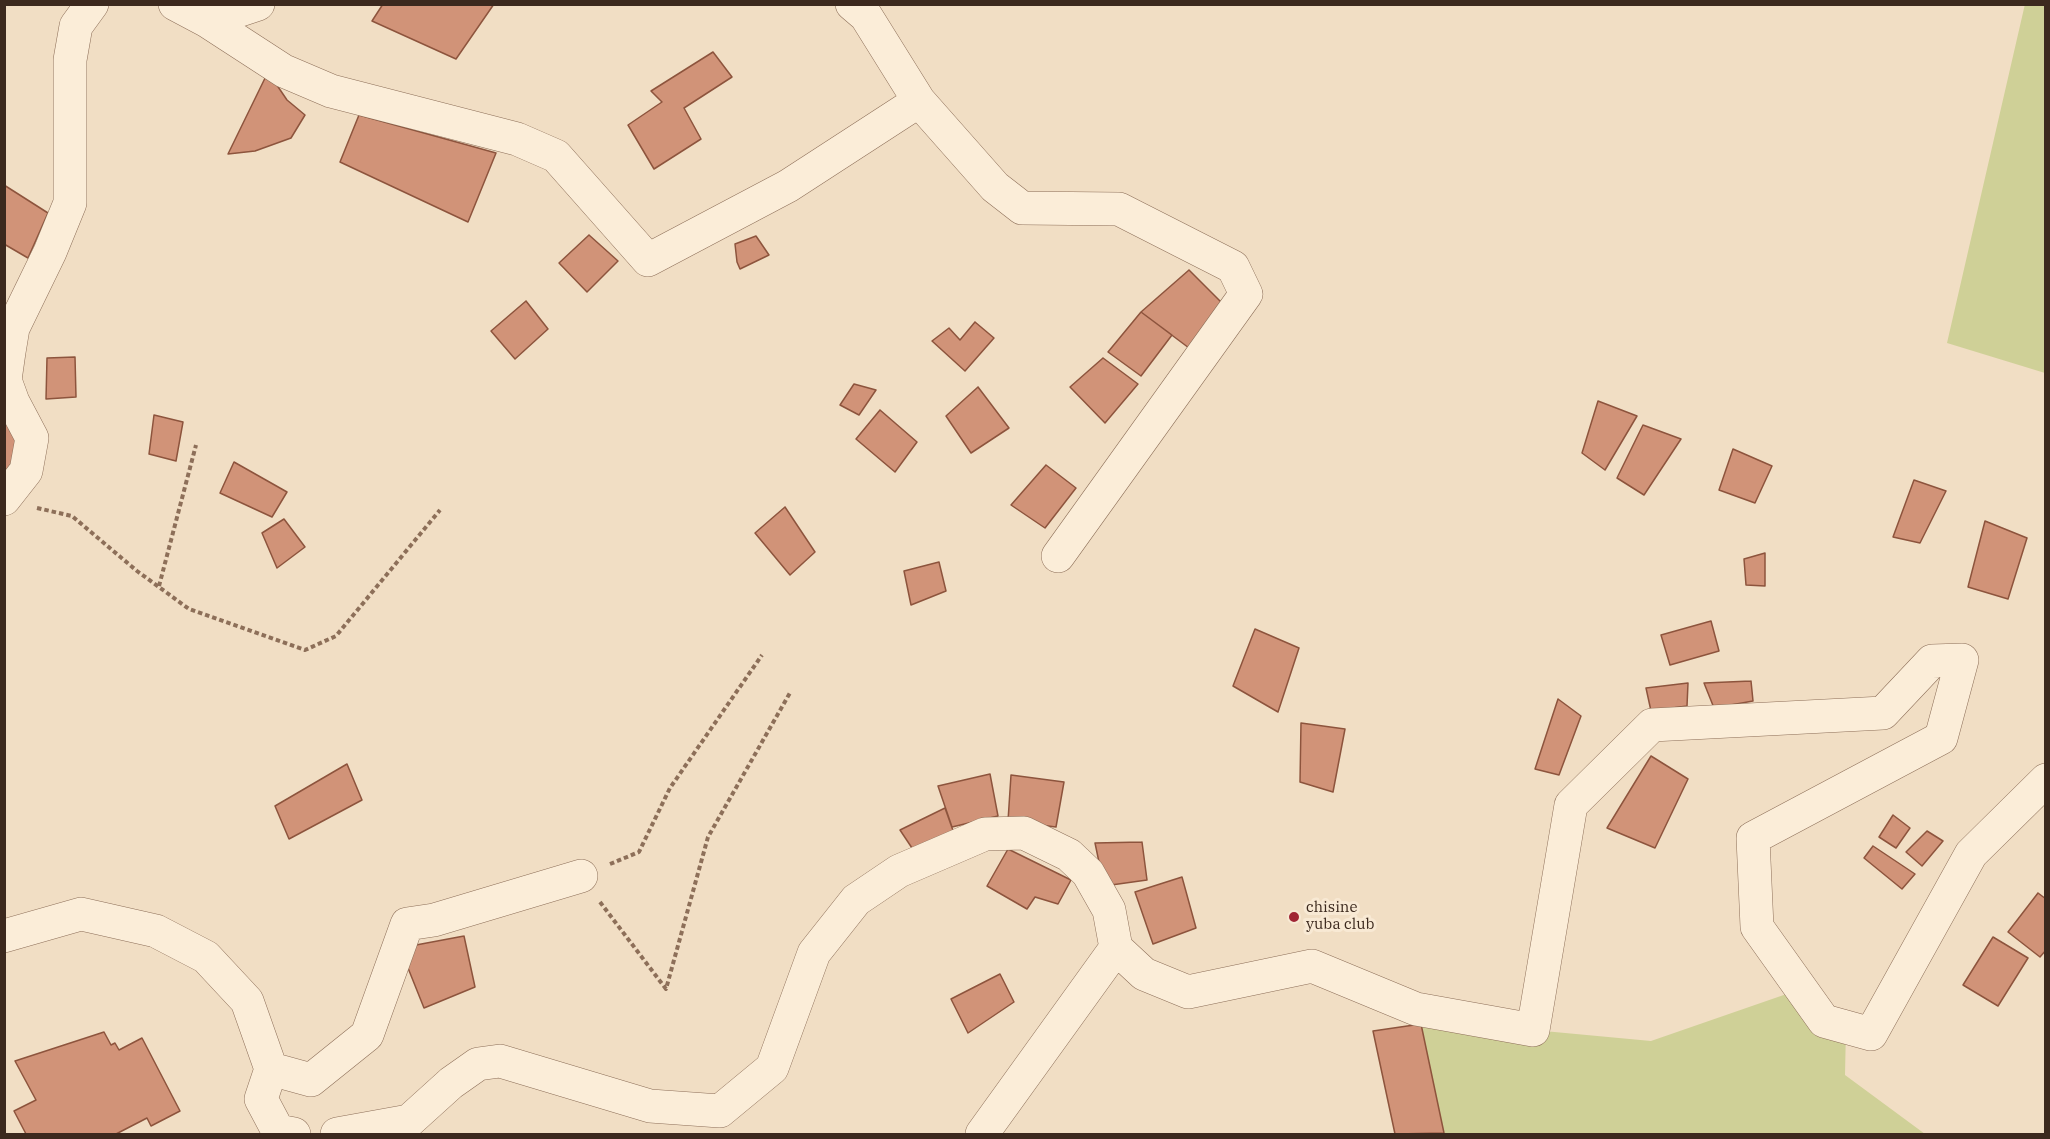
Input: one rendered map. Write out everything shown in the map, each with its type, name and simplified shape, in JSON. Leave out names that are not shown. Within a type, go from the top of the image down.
[{"type":"street","points":[[16,502],[26,471],[32,438],[13,402],[5,380],[9,325],[50,252],[70,203],[70,60],[76,26],[92,4]]},
{"type":"street","points":[[175,4],[207,21],[284,71],[331,91],[517,139],[555,156],[648,260],[788,186],[919,101]]},
{"type":"street","points":[[207,21],[258,4]]},
{"type":"street","points":[[852,4],[866,16],[919,101],[995,187],[1022,208],[1119,209],[1233,267],[1246,294],[1058,556]]},
{"type":"street","points":[[337,1134],[409,1121],[451,1083],[478,1065],[500,1060],[650,1106],[720,1111],[772,1068],[814,953],[856,900],[898,871],[985,834],[1024,833],[1070,855],[1088,873],[1109,910],[1116,948],[1144,974],[1188,992],[1312,966],[1416,1009],[1533,1030],[1571,804],[1652,725],[1883,713],[1932,661],[1962,660],[1941,738],[1753,838],[1757,927],[1824,1021],[1871,1034],[1971,854],[2046,780]]},
{"type":"street","points":[[271,1069],[311,1080],[367,1035],[407,924],[434,920],[581,876]]},
{"type":"street","points":[[4,936],[81,914],[156,931],[206,957],[247,1001],[271,1069],[261,1099],[278,1131],[294,1134]]},
{"type":"street","points":[[982,1134],[1116,948]]},
{"type":"path","points":[[159,586],[196,445]]},
{"type":"path","points":[[16,502],[72,516],[189,609],[305,650],[336,636],[440,510]]},
{"type":"path","points":[[762,655],[670,788],[639,852],[581,876],[666,988],[708,837],[791,691]]},
{"type":"green space","points":[[2025,4],[2045,5],[2045,373],[1947,343]]},
{"type":"green space","points":[[1801,989],[1846,1027],[1845,1075],[1925,1134],[1426,1134],[1416,1009],[1533,1030],[1651,1041]]},
{"type":"building","points":[[383,4],[494,4],[456,59],[372,21]]},
{"type":"building","points":[[713,52],[732,77],[684,108],[701,139],[654,169],[628,125],[662,102],[651,91]]},
{"type":"building","points":[[268,72],[287,100],[305,115],[291,138],[255,151],[228,154]]},
{"type":"building","points":[[359,115],[496,153],[468,222],[340,162]]},
{"type":"building","points":[[4,185],[48,213],[28,258],[4,244]]},
{"type":"building","points":[[589,235],[618,261],[587,292],[559,263]]},
{"type":"building","points":[[756,236],[769,255],[740,269],[735,244]]},
{"type":"building","points":[[1189,270],[1223,304],[1189,348],[1141,312]]},
{"type":"building","points":[[526,301],[548,329],[515,359],[491,331]]},
{"type":"building","points":[[1141,312],[1172,335],[1141,376],[1108,352]]},
{"type":"building","points":[[975,322],[994,338],[965,371],[932,341],[949,328],[960,340]]},
{"type":"building","points":[[75,357],[76,397],[46,399],[47,358]]},
{"type":"building","points":[[1103,358],[1138,384],[1105,423],[1070,387]]},
{"type":"building","points":[[854,384],[876,390],[859,415],[840,405]]},
{"type":"building","points":[[978,387],[1009,428],[971,453],[946,416]]},
{"type":"building","points":[[1598,401],[1637,416],[1605,470],[1582,453]]},
{"type":"building","points":[[880,410],[917,442],[895,472],[856,439]]},
{"type":"building","points":[[154,415],[183,422],[176,461],[149,454]]},
{"type":"building","points":[[4,418],[25,436],[4,478]]},
{"type":"building","points":[[1643,425],[1681,439],[1644,495],[1617,478]]},
{"type":"building","points":[[1733,449],[1772,466],[1755,503],[1719,490]]},
{"type":"building","points":[[234,462],[287,492],[272,517],[220,493]]},
{"type":"building","points":[[1046,465],[1076,488],[1045,528],[1011,505]]},
{"type":"building","points":[[1914,480],[1946,491],[1920,543],[1893,537]]},
{"type":"building","points":[[785,507],[815,552],[790,575],[755,533]]},
{"type":"building","points":[[284,519],[305,547],[277,568],[262,533]]},
{"type":"building","points":[[1985,521],[2027,538],[2008,599],[1968,587]]},
{"type":"building","points":[[1765,553],[1765,586],[1746,585],[1744,559]]},
{"type":"building","points":[[939,562],[946,591],[911,605],[904,571]]},
{"type":"building","points":[[1711,621],[1719,651],[1670,665],[1661,635]]},
{"type":"building","points":[[1255,629],[1299,648],[1278,712],[1233,686]]},
{"type":"building","points":[[1751,681],[1753,701],[1714,708],[1704,683]]},
{"type":"building","points":[[1688,683],[1687,706],[1651,711],[1646,688]]},
{"type":"building","points":[[1558,699],[1581,716],[1559,775],[1535,769]]},
{"type":"building","points":[[1301,723],[1345,729],[1333,792],[1300,782]]},
{"type":"building","points":[[1651,756],[1688,779],[1655,848],[1607,828]]},
{"type":"building","points":[[347,764],[362,800],[289,839],[275,806]]},
{"type":"building","points":[[990,774],[998,816],[952,827],[938,786]]},
{"type":"building","points":[[1011,775],[1064,782],[1056,827],[1008,821]]},
{"type":"building","points":[[945,808],[956,839],[916,854],[900,830]]},
{"type":"building","points":[[1893,815],[1910,828],[1896,848],[1879,837]]},
{"type":"building","points":[[1927,831],[1943,841],[1922,866],[1906,852]]},
{"type":"building","points":[[1142,842],[1147,880],[1104,886],[1095,843]]},
{"type":"building","points":[[1873,846],[1915,874],[1902,889],[1864,858]]},
{"type":"building","points":[[1008,849],[1071,880],[1058,904],[1035,897],[1027,909],[987,886]]},
{"type":"building","points":[[1182,877],[1196,928],[1153,944],[1135,892]]},
{"type":"building","points":[[2038,893],[2046,899],[2046,950],[2040,957],[2008,932]]},
{"type":"building","points":[[464,936],[475,987],[424,1008],[400,948]]},
{"type":"building","points":[[1993,937],[2028,958],[1998,1006],[1963,985]]},
{"type":"building","points":[[1000,974],[1014,1002],[968,1033],[951,999]]},
{"type":"building","points":[[1421,1024],[1444,1133],[1395,1134],[1373,1031]]},
{"type":"building","points":[[104,1032],[111,1045],[115,1043],[119,1050],[142,1038],[180,1111],[151,1126],[147,1118],[116,1134],[26,1134],[14,1111],[36,1100],[15,1061]]},
{"type":"place","name":"chisine yuba club","points":[[1294,917]]}]
